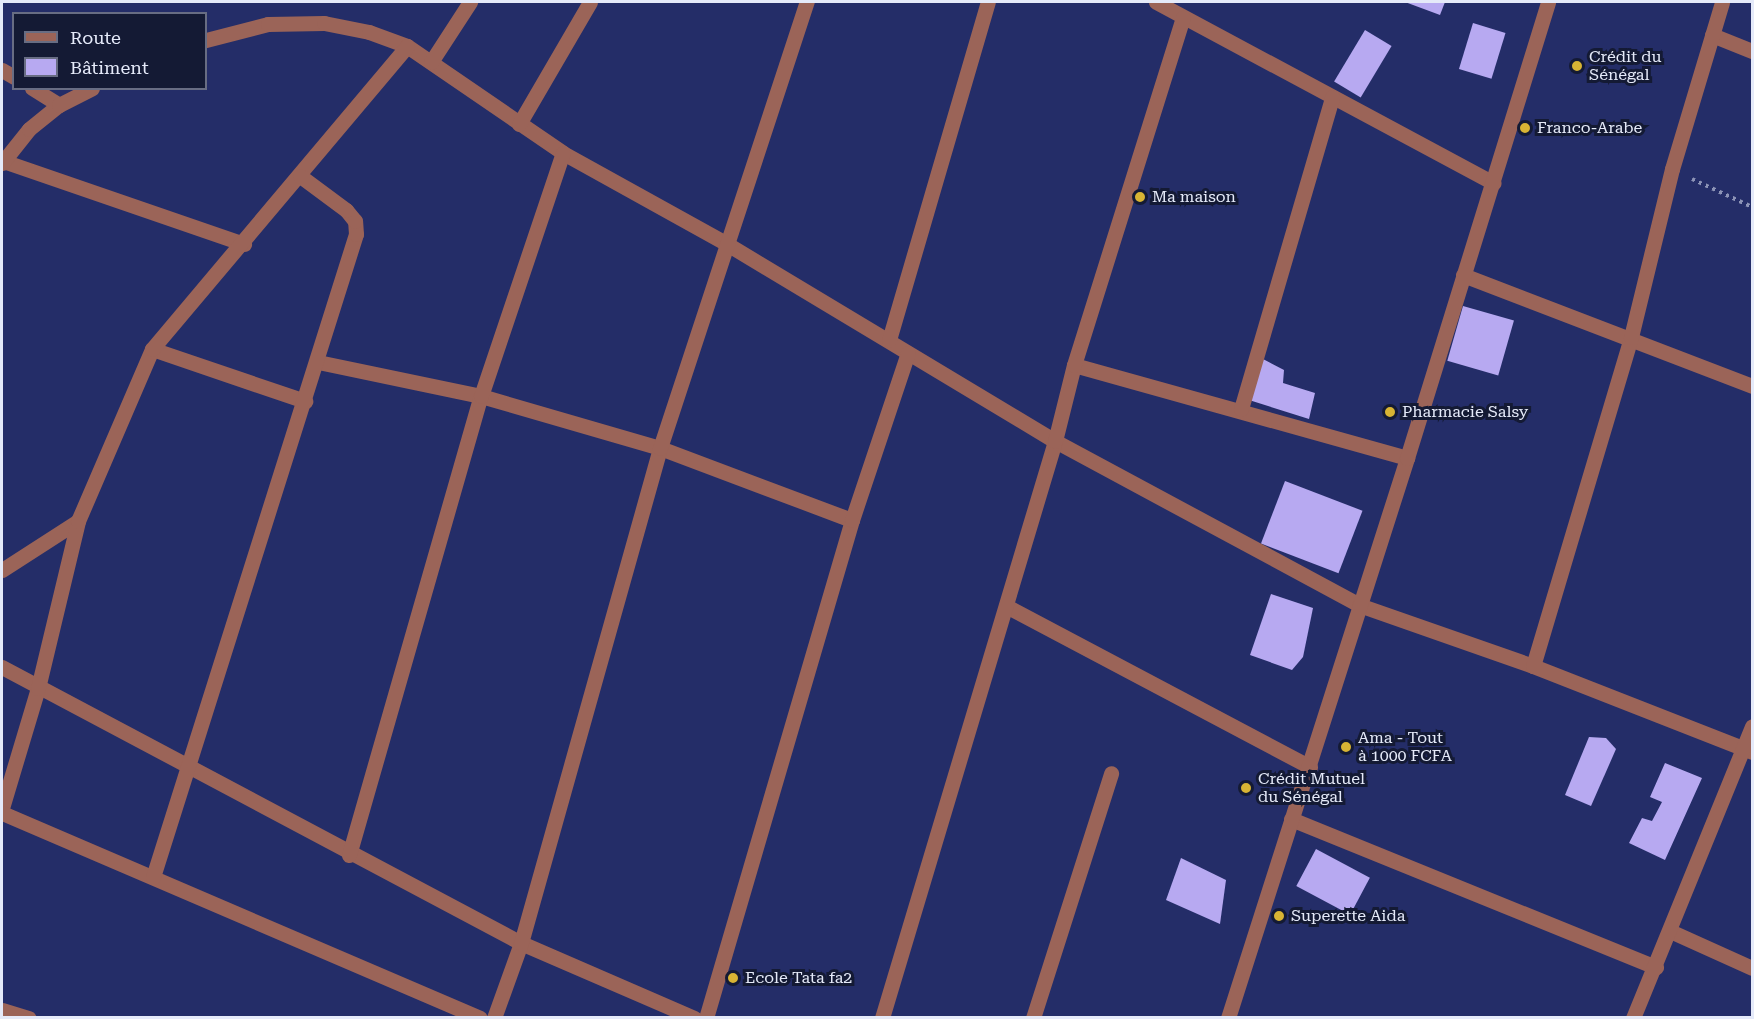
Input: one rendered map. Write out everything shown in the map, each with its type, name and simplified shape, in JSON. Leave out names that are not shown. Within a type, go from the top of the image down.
[{"type":"street","points":[[431,62],[470,2]]},
{"type":"street","points":[[519,124],[590,2]]},
{"type":"street","points":[[494,1017],[521,943],[660,448],[807,2]]},
{"type":"street","points":[[889,340],[988,2]]},
{"type":"street","points":[[1156,2],[1493,183]]},
{"type":"street","points":[[1228,1017],[1291,819],[1310,767],[1548,2]]},
{"type":"street","points":[[1533,666],[1631,337],[1672,169],[1722,2]]},
{"type":"street","points":[[882,1017],[1055,441],[1074,365],[1183,18]]},
{"type":"street","points":[[207,40],[268,24],[324,23],[369,32],[407,46],[562,153],[727,244],[1055,441],[1359,605],[1533,666],[1748,751]]},
{"type":"street","points":[[1712,35],[1752,51]]},
{"type":"street","points":[[2,808],[38,688],[78,521],[152,349],[244,244],[407,46]]},
{"type":"street","points":[[35,90],[59,105]]},
{"type":"street","points":[[88,90],[59,105],[29,129],[2,162],[244,244]]},
{"type":"street","points":[[1241,409],[1332,97]]},
{"type":"street","points":[[349,855],[481,396],[562,153]]},
{"type":"street","points":[[153,877],[318,362],[356,234],[355,221],[300,176]]},
{"type":"street","points":[[1463,275],[1631,337],[1752,386]]},
{"type":"street","points":[[152,349],[305,401]]},
{"type":"street","points":[[706,1017],[852,520],[908,353]]},
{"type":"street","points":[[318,362],[481,396],[660,448],[852,520]]},
{"type":"street","points":[[1074,365],[1241,409],[1407,458]]},
{"type":"street","points":[[2,570],[78,521]]},
{"type":"street","points":[[1006,606],[1310,767]]},
{"type":"street","points":[[2,667],[189,766],[349,855],[521,943],[694,1017]]},
{"type":"street","points":[[1633,1017],[1748,751],[1752,726]]},
{"type":"street","points":[[1033,1017],[1111,773]]},
{"type":"street","points":[[2,813],[480,1017]]},
{"type":"street","points":[[1291,819],[1656,967]]},
{"type":"street","points":[[1670,931],[1752,968]]},
{"type":"street","points":[[2,1011],[29,1017]]},
{"type":"path","points":[[1672,169],[1752,207]]},
{"type":"building","points":[[1405,2],[1445,2],[1440,15]]},
{"type":"building","points":[[1473,23],[1506,33],[1491,79],[1459,69]]},
{"type":"building","points":[[1365,30],[1392,46],[1361,97],[1334,81]]},
{"type":"building","points":[[1463,306],[1514,321],[1498,375],[1447,361]]},
{"type":"building","points":[[1263,359],[1284,370],[1283,383],[1315,393],[1309,419],[1249,400]]},
{"type":"building","points":[[1285,481],[1362,511],[1338,573],[1261,544]]},
{"type":"building","points":[[1271,594],[1313,608],[1303,657],[1292,670],[1250,655]]},
{"type":"building","points":[[1589,737],[1606,738],[1616,749],[1591,806],[1565,795]]},
{"type":"building","points":[[1665,763],[1702,778],[1665,860],[1629,843],[1642,818],[1652,821],[1662,802],[1650,797]]},
{"type":"building","points":[[1316,849],[1370,878],[1350,915],[1296,886]]},
{"type":"building","points":[[1181,858],[1226,880],[1220,924],[1166,900]]},
{"type":"place","name":"Crédit du Sénégal","points":[[1577,66]]},
{"type":"place","name":"Franco-Arabe","points":[[1525,128]]},
{"type":"place","name":"Ma maison","points":[[1140,197]]},
{"type":"place","name":"Pharmacie Salsy","points":[[1390,412]]},
{"type":"place","name":"Ama - Tout à 1000 FCFA","points":[[1346,747]]},
{"type":"place","name":"Crédit Mutuel du Sénégal","points":[[1246,788]]},
{"type":"place","name":"Superette Aida","points":[[1279,916]]},
{"type":"place","name":"Ecole Tata fa2","points":[[733,978]]}]
